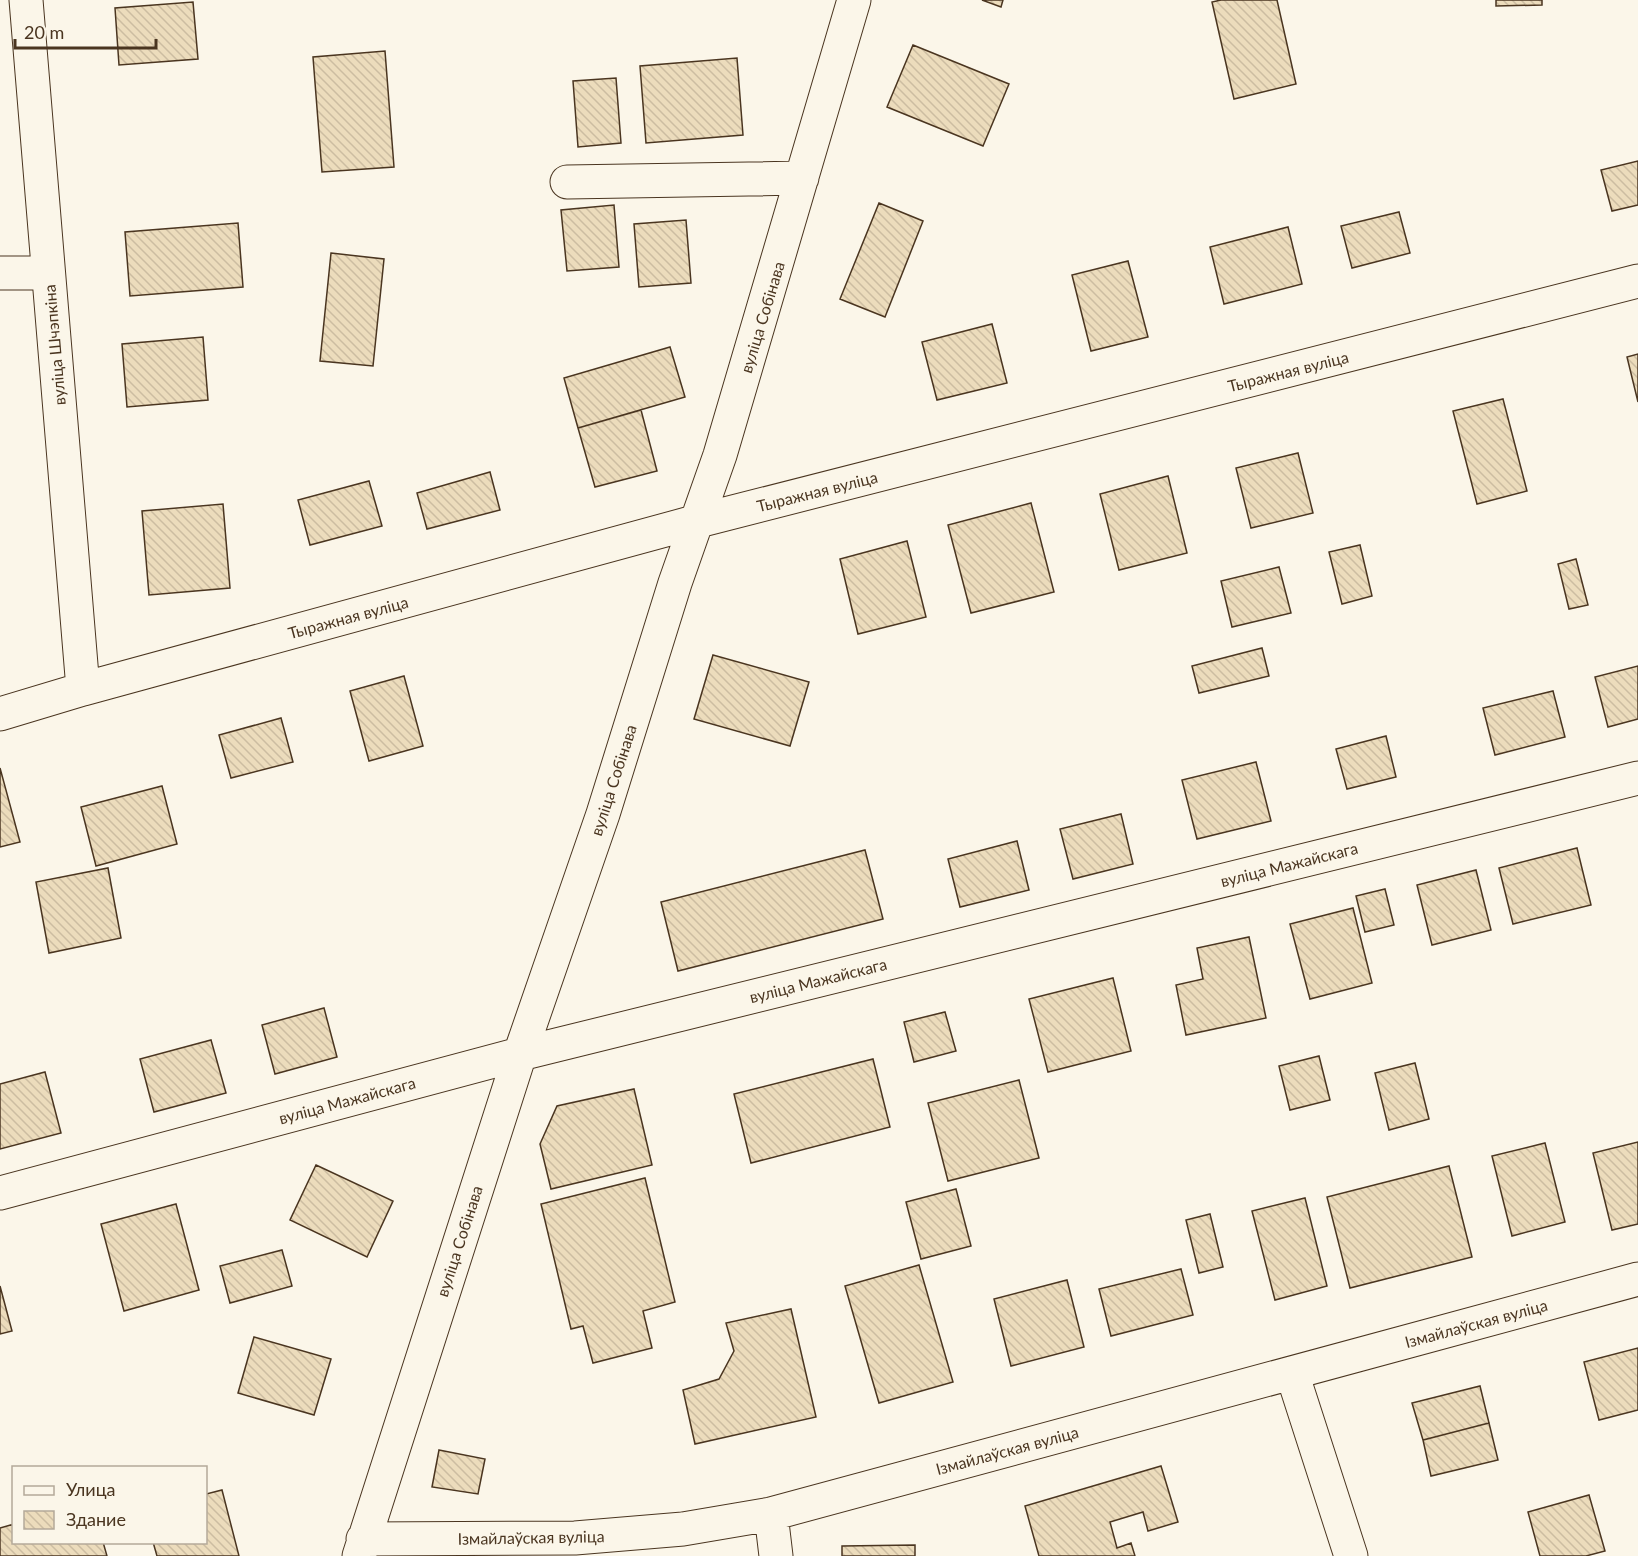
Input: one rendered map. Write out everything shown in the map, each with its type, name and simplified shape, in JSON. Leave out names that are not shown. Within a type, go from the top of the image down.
[{"type":"street","name":"вуліца Шчэпкіна","points":[[26,0],[83,689]]},
{"type":"street","name":"вуліца Собінава","points":[[361,1547],[520,1054],[603,814],[675,583],[698,521],[854,0]]},
{"type":"street","points":[[567,182],[802,178]]},
{"type":"street","points":[[0,273],[48,273]]},
{"type":"street","name":"Тыражная вуліца","points":[[0,714],[83,689],[698,521],[1638,281]]},
{"type":"street","name":"вуліца Мажайскага","points":[[0,1194],[520,1054],[1638,778]]},
{"type":"street","name":"Ізмайлаўская вуліца","points":[[361,1547],[574,1538],[683,1529],[771,1514],[1638,1279]]},
{"type":"street","points":[[1292,1373],[1351,1556]]},
{"type":"street","points":[[771,1514],[776,1556]]},
{"type":"building","points":[[982,0],[1003,0],[1001,7]]},
{"type":"building","points":[[1277,0],[1296,84],[1234,99],[1212,2]]},
{"type":"building","points":[[1496,0],[1542,0],[1542,5],[1496,6]]},
{"type":"building","points":[[193,2],[198,59],[119,65],[115,8]]},
{"type":"building","points":[[913,45],[1009,84],[983,146],[887,107]]},
{"type":"building","points":[[385,51],[394,167],[322,172],[313,57]]},
{"type":"building","points":[[737,58],[743,135],[646,143],[640,66]]},
{"type":"building","points":[[616,78],[621,143],[578,147],[573,81]]},
{"type":"building","points":[[1638,161],[1638,205],[1612,211],[1601,170]]},
{"type":"building","points":[[879,203],[923,221],[885,317],[840,299]]},
{"type":"building","points":[[614,205],[619,267],[567,271],[561,210]]},
{"type":"building","points":[[1399,212],[1410,253],[1352,268],[1341,226]]},
{"type":"building","points":[[686,220],[691,283],[639,287],[634,224]]},
{"type":"building","points":[[238,223],[243,287],[130,296],[125,232]]},
{"type":"building","points":[[1288,227],[1302,284],[1224,304],[1210,247]]},
{"type":"building","points":[[331,253],[384,259],[373,366],[320,361]]},
{"type":"building","points":[[1128,261],[1148,337],[1091,351],[1072,275]]},
{"type":"building","points":[[992,324],[1007,383],[937,400],[922,342]]},
{"type":"building","points":[[203,337],[208,400],[127,407],[122,344]]},
{"type":"building","points":[[670,347],[685,397],[578,428],[564,378]]},
{"type":"building","points":[[1638,354],[1638,402],[1627,357]]},
{"type":"building","points":[[1503,399],[1527,491],[1477,504],[1453,411]]},
{"type":"building","points":[[641,410],[657,471],[595,487],[578,428]]},
{"type":"building","points":[[1298,453],[1313,513],[1251,528],[1236,468]]},
{"type":"building","points":[[490,472],[500,510],[427,529],[417,493]]},
{"type":"building","points":[[1168,476],[1187,553],[1119,570],[1100,494]]},
{"type":"building","points":[[369,481],[382,526],[310,545],[298,500]]},
{"type":"building","points":[[1031,503],[1054,592],[971,613],[948,525]]},
{"type":"building","points":[[223,504],[230,588],[149,595],[142,511]]},
{"type":"building","points":[[907,541],[926,617],[858,634],[840,559]]},
{"type":"building","points":[[1360,545],[1372,596],[1342,604],[1329,552]]},
{"type":"building","points":[[1576,559],[1588,605],[1569,609],[1558,564]]},
{"type":"building","points":[[1279,567],[1291,613],[1232,627],[1221,581]]},
{"type":"building","points":[[1262,648],[1269,676],[1199,693],[1192,666]]},
{"type":"building","points":[[713,655],[809,682],[790,746],[694,719]]},
{"type":"building","points":[[1638,666],[1638,719],[1608,727],[1595,677]]},
{"type":"building","points":[[404,676],[423,746],[369,761],[350,691]]},
{"type":"building","points":[[1553,691],[1565,737],[1495,755],[1483,708]]},
{"type":"building","points":[[281,718],[293,762],[231,778],[219,735]]},
{"type":"building","points":[[1386,736],[1396,777],[1347,789],[1336,749]]},
{"type":"building","points":[[1256,762],[1271,821],[1197,839],[1182,780]]},
{"type":"building","points":[[0,768],[20,842],[0,847]]},
{"type":"building","points":[[162,786],[177,844],[96,866],[81,807]]},
{"type":"building","points":[[1121,814],[1133,864],[1073,879],[1060,829]]},
{"type":"building","points":[[1017,841],[1029,890],[960,907],[948,859]]},
{"type":"building","points":[[1577,848],[1591,905],[1513,924],[1499,868]]},
{"type":"building","points":[[865,850],[883,919],[678,971],[661,902]]},
{"type":"building","points":[[108,868],[121,938],[49,953],[36,882]]},
{"type":"building","points":[[1476,870],[1491,930],[1432,945],[1417,885]]},
{"type":"building","points":[[1385,889],[1394,925],[1365,932],[1356,896]]},
{"type":"building","points":[[1353,908],[1372,983],[1310,999],[1290,924]]},
{"type":"building","points":[[1249,937],[1266,1018],[1186,1035],[1176,985],[1203,979],[1197,948]]},
{"type":"building","points":[[1113,978],[1131,1051],[1048,1072],[1029,999]]},
{"type":"building","points":[[324,1008],[337,1057],[275,1074],[262,1025]]},
{"type":"building","points":[[945,1012],[956,1051],[914,1062],[904,1022]]},
{"type":"building","points":[[211,1040],[226,1093],[154,1112],[140,1059]]},
{"type":"building","points":[[1319,1056],[1330,1100],[1290,1110],[1279,1066]]},
{"type":"building","points":[[873,1059],[890,1127],[751,1163],[734,1094]]},
{"type":"building","points":[[1415,1063],[1429,1119],[1389,1130],[1375,1073]]},
{"type":"building","points":[[45,1072],[61,1133],[0,1149],[0,1084]]},
{"type":"building","points":[[1019,1080],[1039,1158],[948,1181],[928,1103]]},
{"type":"building","points":[[634,1089],[652,1165],[551,1189],[540,1144],[557,1106]]},
{"type":"building","points":[[1638,1142],[1638,1224],[1612,1230],[1593,1153]]},
{"type":"building","points":[[1545,1143],[1565,1222],[1512,1236],[1492,1156]]},
{"type":"building","points":[[316,1165],[393,1201],[367,1257],[290,1220]]},
{"type":"building","points":[[1449,1166],[1472,1257],[1350,1288],[1327,1197]]},
{"type":"building","points":[[645,1178],[675,1302],[643,1311],[652,1348],[593,1363],[583,1326],[571,1329],[541,1204]]},
{"type":"building","points":[[956,1189],[971,1246],[921,1259],[906,1202]]},
{"type":"building","points":[[1305,1198],[1327,1286],[1275,1300],[1252,1211]]},
{"type":"building","points":[[176,1204],[199,1290],[124,1311],[101,1224]]},
{"type":"building","points":[[1210,1214],[1223,1267],[1199,1273],[1186,1220]]},
{"type":"building","points":[[282,1250],[292,1286],[230,1303],[220,1266]]},
{"type":"building","points":[[919,1265],[953,1382],[879,1403],[845,1286]]},
{"type":"building","points":[[1181,1269],[1193,1315],[1111,1336],[1099,1289]]},
{"type":"building","points":[[1067,1280],[1084,1347],[1011,1366],[994,1299]]},
{"type":"building","points":[[0,1286],[12,1331],[0,1334]]},
{"type":"building","points":[[791,1309],[816,1417],[695,1444],[683,1390],[719,1379],[734,1351],[726,1323]]},
{"type":"building","points":[[254,1337],[331,1359],[314,1415],[238,1393]]},
{"type":"building","points":[[1638,1348],[1638,1410],[1599,1420],[1584,1362]]},
{"type":"building","points":[[1480,1386],[1489,1423],[1423,1440],[1412,1403]]},
{"type":"building","points":[[1489,1423],[1498,1460],[1431,1476],[1423,1440]]},
{"type":"building","points":[[439,1450],[485,1459],[478,1494],[432,1487]]},
{"type":"building","points":[[1161,1466],[1178,1522],[1148,1531],[1143,1512],[1110,1522],[1117,1548],[1131,1543],[1135,1556],[1039,1556],[1025,1506]]},
{"type":"building","points":[[222,1490],[239,1556],[157,1556],[154,1544],[207,1544],[207,1494]]},
{"type":"building","points":[[1589,1495],[1605,1551],[1586,1556],[1540,1556],[1528,1512]]},
{"type":"building","points":[[12,1525],[12,1544],[104,1544],[107,1556],[0,1556],[0,1528]]},
{"type":"building","points":[[915,1545],[915,1556],[842,1556],[842,1546]]}]
